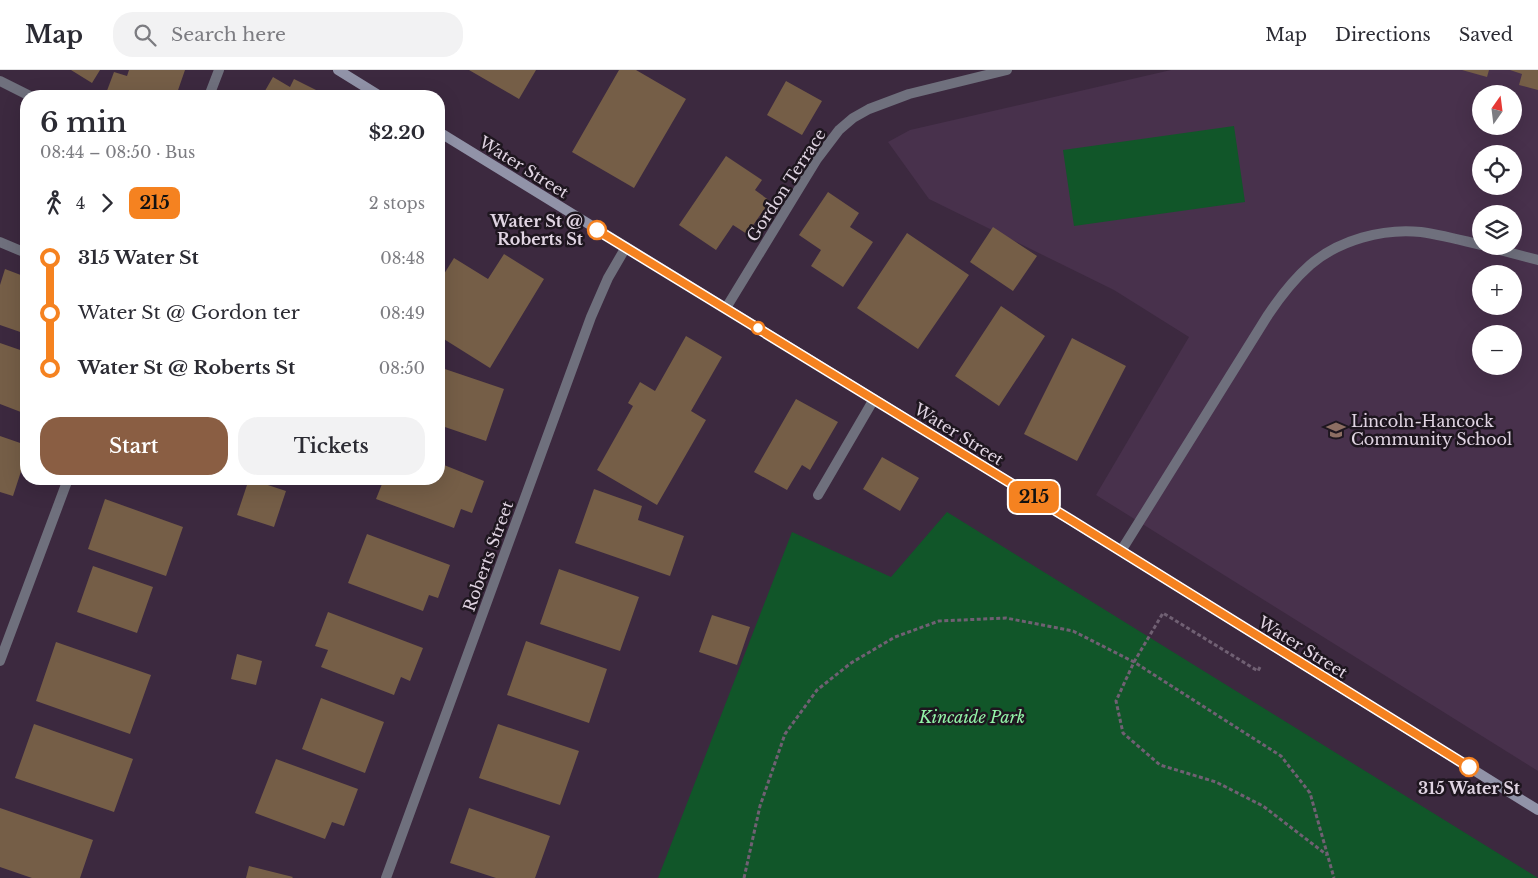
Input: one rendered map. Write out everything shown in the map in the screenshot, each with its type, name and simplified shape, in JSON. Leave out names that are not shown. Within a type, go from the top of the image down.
[{"type":"main road","points":[[338,70],[370,90]]},
{"type":"main road","name":"Water Street","points":[[445,136],[1272,644],[1538,810]]},
{"type":"street","points":[[211,90],[219,70]]},
{"type":"street","name":"Gordon Terrace","points":[[726,308],[817,159],[827,144],[846,124],[869,109],[895,99],[1007,70]]},
{"type":"street","points":[[0,81],[20,91]]},
{"type":"street","points":[[1121,551],[1268,315],[1294,280],[1310,264],[1350,242],[1372,235],[1395,232],[1419,232],[1472,243]]},
{"type":"street","points":[[0,242],[20,250]]},
{"type":"street","name":"Roberts Street","points":[[386,878],[591,317],[608,278],[626,247]]},
{"type":"street","points":[[1519,255],[1538,260]]},
{"type":"street","points":[[818,495],[874,399]]},
{"type":"street","points":[[0,661],[66,485]]},
{"type":"path","points":[[1272,644],[1258,671],[1163,613],[1134,662],[1116,701],[1123,733],[1160,765],[1216,782],[1264,806],[1328,856]]},
{"type":"path","points":[[744,878],[760,806],[785,734],[817,690],[851,663],[895,637],[939,621],[1006,618],[1073,632],[1134,662],[1281,756],[1310,793],[1334,878]]},
{"type":"shaded area","name":"Lincoln-Hancock Community School","points":[[1171,70],[1538,70],[1538,771],[1096,495],[1189,337],[1114,290],[929,199],[888,142],[910,130]]},
{"type":"green space","points":[[1234,126],[1245,202],[1074,226],[1063,150]]},
{"type":"green space","name":"Kincaide Park","points":[[947,512],[1538,878],[658,878],[792,532],[891,577]]},
{"type":"building","points":[[71,70],[100,70],[92,83]]},
{"type":"building","points":[[129,70],[185,70],[178,90],[107,90],[114,72],[127,76]]},
{"type":"building","points":[[469,70],[536,70],[519,99]]},
{"type":"building","points":[[619,70],[636,70],[686,99],[634,188],[572,152]]},
{"type":"building","points":[[1462,70],[1489,70],[1487,77]]},
{"type":"building","points":[[1510,70],[1538,70],[1538,90],[1519,85],[1522,74]]},
{"type":"building","points":[[273,77],[290,87],[294,79],[316,90],[265,90]]},
{"type":"building","points":[[786,81],[822,101],[802,135],[767,115]]},
{"type":"building","points":[[726,156],[762,180],[755,190],[770,201],[747,234],[733,225],[716,250],[679,225]]},
{"type":"building","points":[[828,192],[859,213],[850,227],[873,242],[843,287],[811,266],[821,250],[799,235]]},
{"type":"building","points":[[993,227],[1037,256],[1013,291],[970,262]]},
{"type":"building","points":[[907,233],[969,275],[918,349],[857,308]]},
{"type":"building","points":[[504,254],[544,279],[490,368],[445,340],[445,272],[454,258],[488,279]]},
{"type":"building","points":[[5,269],[20,275],[20,332],[0,325],[0,285]]},
{"type":"building","points":[[1001,306],[1045,336],[999,406],[955,376]]},
{"type":"building","points":[[686,336],[722,357],[691,411],[706,420],[657,505],[597,470],[633,406],[628,403],[640,382],[655,391]]},
{"type":"building","points":[[1072,338],[1126,366],[1077,461],[1024,434]]},
{"type":"building","points":[[0,343],[20,350],[20,412],[0,404]]},
{"type":"building","points":[[445,369],[504,389],[486,441],[445,427]]},
{"type":"building","points":[[796,399],[838,422],[810,470],[802,465],[787,490],[754,472]]},
{"type":"building","points":[[0,436],[20,443],[20,474],[13,496],[0,492]]},
{"type":"building","points":[[882,457],[919,478],[900,511],[863,489]]},
{"type":"building","points":[[445,465],[484,481],[472,513],[461,509],[454,528],[376,499],[382,485],[445,485]]},
{"type":"building","points":[[247,485],[268,485],[286,491],[274,527],[237,515]]},
{"type":"building","points":[[594,489],[642,506],[638,520],[684,536],[670,576],[575,543]]},
{"type":"building","points":[[105,499],[183,527],[166,576],[88,549]]},
{"type":"building","points":[[367,534],[450,565],[438,598],[429,595],[423,611],[348,583]]},
{"type":"building","points":[[93,566],[153,587],[137,633],[77,612]]},
{"type":"building","points":[[559,569],[639,597],[620,651],[540,624]]},
{"type":"building","points":[[328,612],[423,648],[410,681],[401,677],[394,695],[321,667],[328,650],[315,646]]},
{"type":"building","points":[[712,615],[750,627],[737,665],[699,652]]},
{"type":"building","points":[[526,641],[607,669],[589,723],[507,695]]},
{"type":"building","points":[[56,642],[151,675],[130,734],[36,701]]},
{"type":"building","points":[[237,654],[262,661],[256,685],[231,679]]},
{"type":"building","points":[[321,698],[384,722],[365,773],[302,749]]},
{"type":"building","points":[[34,724],[133,759],[114,812],[15,778]]},
{"type":"building","points":[[498,724],[579,751],[560,805],[479,778]]},
{"type":"building","points":[[276,759],[358,789],[344,826],[332,822],[325,839],[255,813]]},
{"type":"building","points":[[0,808],[93,840],[80,878],[32,878],[0,867]]},
{"type":"building","points":[[469,808],[550,836],[535,878],[496,878],[450,863]]},
{"type":"building","points":[[249,866],[293,877],[246,878]]},
{"type":"bus line","name":"215","points":[[597,230],[1071,520],[1469,767]]},
{"type":"place","name":"Water St @ Roberts St","points":[[597,230]]},
{"type":"place","name":"Lincoln-Hancock Community School","points":[[1336,430]]},
{"type":"place","name":"315 Water St","points":[[1469,767]]}]
